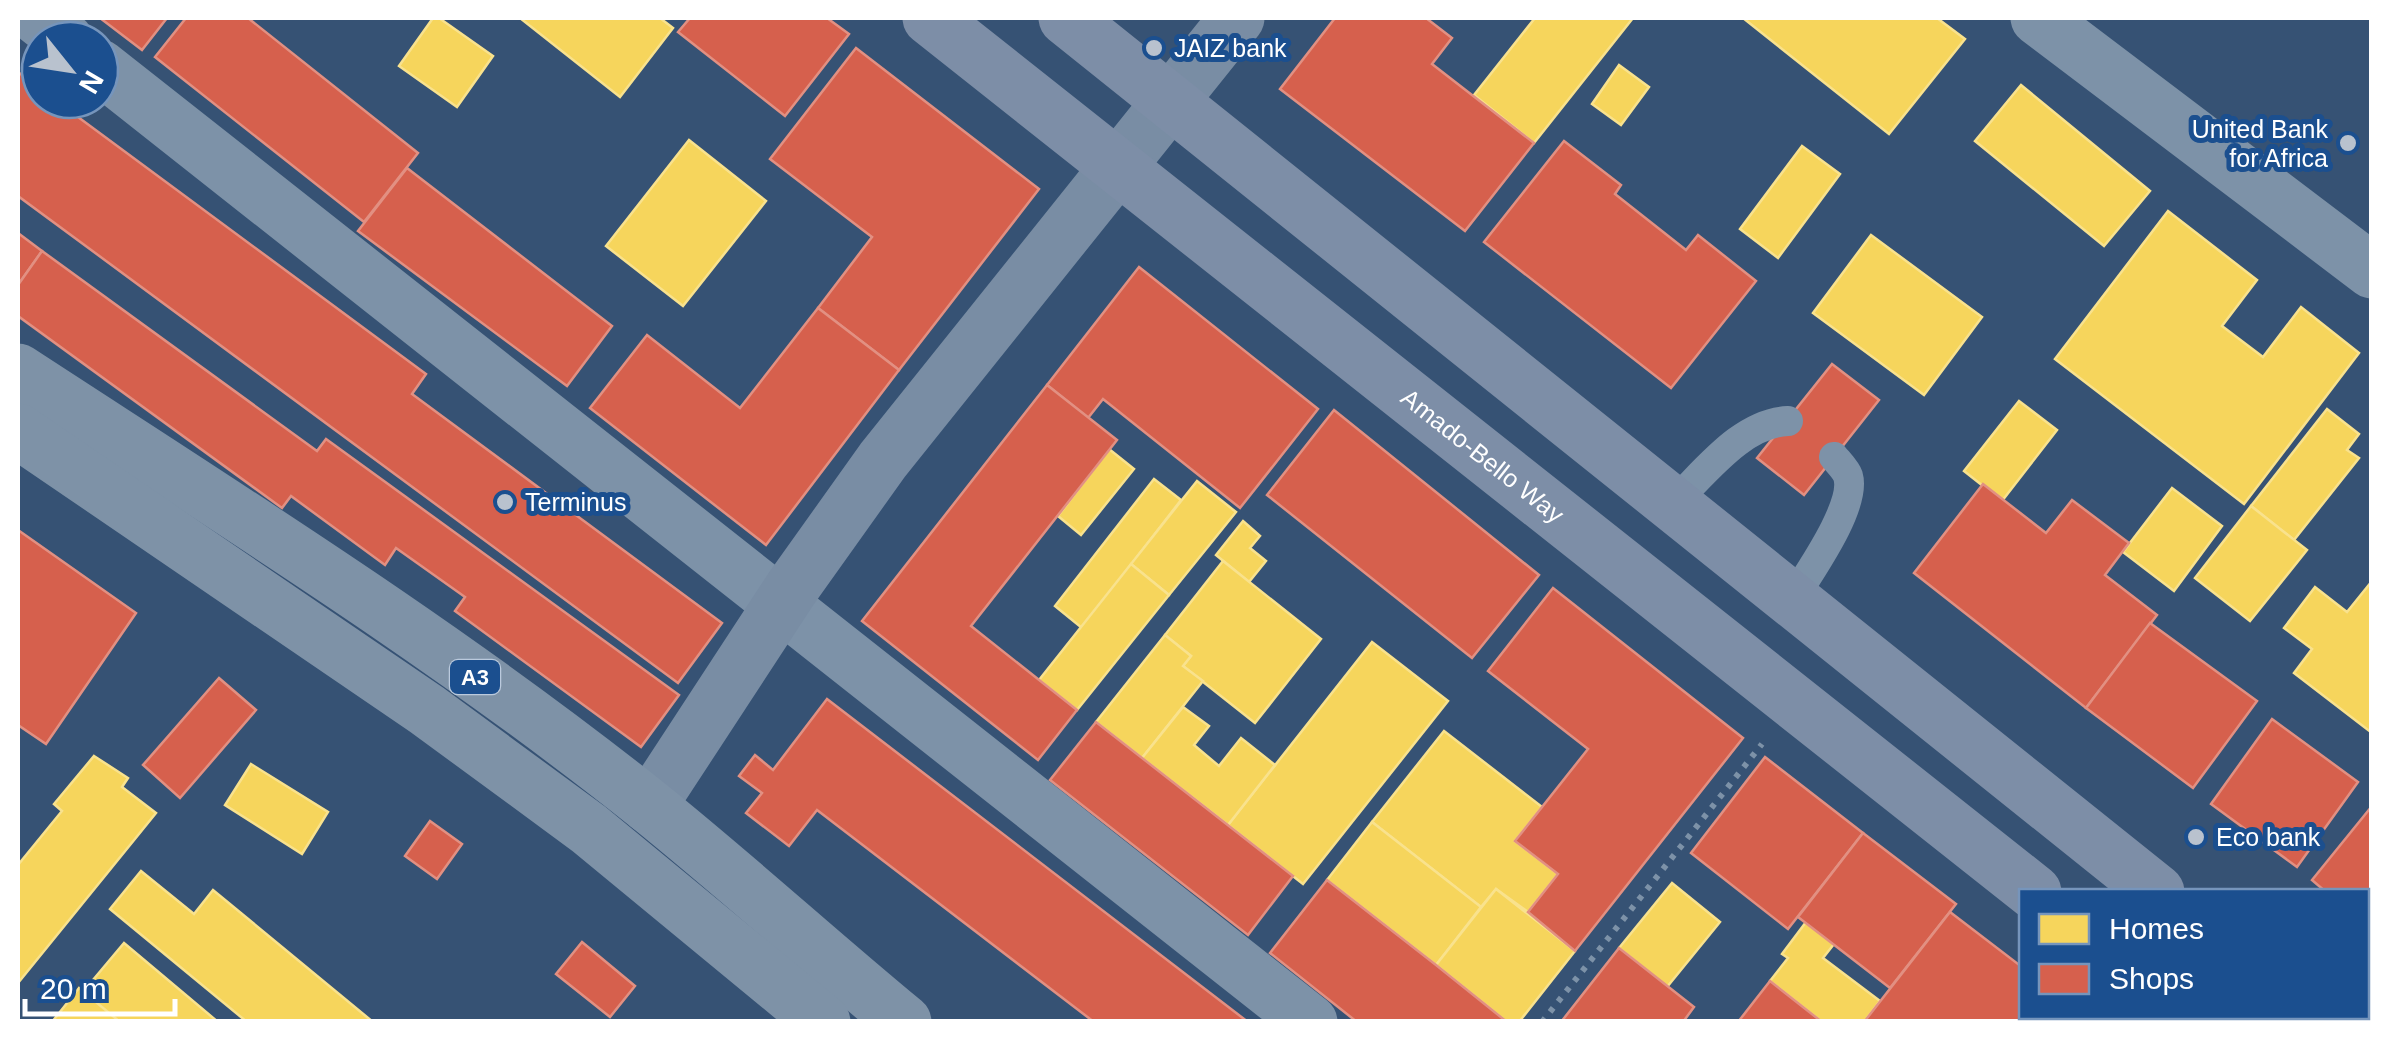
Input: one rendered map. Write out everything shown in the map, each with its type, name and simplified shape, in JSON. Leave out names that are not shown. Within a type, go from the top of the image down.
[{"type":"highway","name":"A3","points":[[18,371],[339,581],[649,806],[904,1022]]},
{"type":"highway","name":"A3","points":[[18,431],[427,710],[589,829],[823,1022]]},
{"type":"main road","name":"Amado-Bello Way","points":[[930,18],[2030,889]]},
{"type":"main road","points":[[1066,18],[2152,889]]},
{"type":"street","points":[[649,806],[780,606],[883,460],[1237,18]]},
{"type":"street","points":[[2038,18],[2372,271]]},
{"type":"street","points":[[120,83],[1310,1022]]},
{"type":"lane","points":[[1673,504],[1744,436],[1768,422],[1788,421]]},
{"type":"lane","points":[[1792,600],[1837,528],[1848,476],[1834,457]]},
{"type":"path","points":[[1542,1022],[1796,702]]},
{"type":"building: Homes","points":[[433,18],[439,18],[493,56],[457,107],[399,66]]},
{"type":"building: Homes","points":[[520,18],[660,18],[673,28],[620,97]]},
{"type":"building: Homes","points":[[1535,18],[1633,18],[1534,143],[1474,95]]},
{"type":"building: Homes","points":[[1743,18],[1937,18],[1965,39],[1889,134]]},
{"type":"building: Homes","points":[[1619,65],[1649,87],[1621,125],[1592,104]]},
{"type":"building: Homes","points":[[2021,85],[2150,191],[2104,246],[1975,141]]},
{"type":"building: Homes","points":[[689,140],[766,201],[683,306],[606,246]]},
{"type":"building: Homes","points":[[1802,146],[1840,174],[1778,258],[1740,229]]},
{"type":"building: Homes","points":[[2168,211],[2257,280],[2222,326],[2263,357],[2301,307],[2359,353],[2244,504],[2055,359]]},
{"type":"building: Homes","points":[[1871,235],[1982,317],[1924,395],[1813,313]]},
{"type":"building: Homes","points":[[2019,401],[2057,430],[2002,501],[1964,471]]},
{"type":"building: Homes","points":[[2327,409],[2359,434],[2347,450],[2359,458],[2294,540],[2251,506]]},
{"type":"building: Homes","points":[[1109,449],[1134,469],[1081,535],[1058,516]]},
{"type":"building: Homes","points":[[1154,479],[1181,500],[1082,628],[1055,606]]},
{"type":"building: Homes","points":[[1197,481],[1236,512],[1169,595],[1131,564]]},
{"type":"building: Homes","points":[[2172,488],[2222,526],[2174,591],[2123,552]]},
{"type":"building: Homes","points":[[2251,506],[2307,550],[2250,621],[2195,578]]},
{"type":"building: Homes","points":[[1243,521],[1260,536],[1250,548],[1266,561],[1249,582],[1216,555]]},
{"type":"building: Homes","points":[[1223,561],[1321,639],[1255,723],[1183,666],[1191,656],[1165,635]]},
{"type":"building: Homes","points":[[1131,564],[1169,595],[1077,710],[1039,680]]},
{"type":"building: Homes","points":[[2372,581],[2372,733],[2294,673],[2312,649],[2284,628],[2315,587],[2347,612]]},
{"type":"building: Homes","points":[[1165,635],[1191,656],[1183,666],[1203,681],[1142,758],[1096,722]]},
{"type":"building: Homes","points":[[1372,642],[1448,701],[1303,884],[1228,825]]},
{"type":"building: Homes","points":[[1183,707],[1209,726],[1194,745],[1219,766],[1241,738],[1275,765],[1228,825],[1142,758]]},
{"type":"building: Homes","points":[[1444,731],[1542,807],[1515,841],[1558,874],[1528,912],[1496,889],[1481,907],[1372,822]]},
{"type":"building: Homes","points":[[94,756],[128,778],[122,787],[156,813],[18,983],[18,865],[62,811],[54,804]]},
{"type":"building: Homes","points":[[251,764],[328,812],[302,854],[225,805]]},
{"type":"building: Homes","points":[[1372,822],[1481,907],[1436,965],[1327,880]]},
{"type":"building: Homes","points":[[141,871],[194,914],[213,890],[373,1022],[247,1022],[110,909]]},
{"type":"building: Homes","points":[[1672,883],[1720,922],[1667,987],[1619,948]]},
{"type":"building: Homes","points":[[1496,889],[1575,951],[1519,1022],[1507,1022],[1436,965]]},
{"type":"building: Homes","points":[[1806,922],[1834,944],[1823,958],[1880,1001],[1864,1022],[1822,1022],[1770,981],[1788,958],[1782,954]]},
{"type":"building: Homes","points":[[124,943],[218,1022],[117,1022],[82,993]]},
{"type":"building: Homes","points":[[79,988],[120,1022],[52,1022]]},
{"type":"building: Shops","points":[[100,18],[167,18],[142,50],[120,33],[120,20]]},
{"type":"building: Shops","points":[[186,18],[248,18],[418,153],[364,222],[155,57]]},
{"type":"building: Shops","points":[[690,18],[827,18],[849,34],[785,116],[678,32]]},
{"type":"building: Shops","points":[[1335,18],[1426,18],[1452,38],[1432,64],[1534,143],[1465,231],[1280,89]]},
{"type":"building: Shops","points":[[856,48],[1039,189],[899,370],[818,308],[872,237],[770,159]]},
{"type":"building: Shops","points":[[18,72],[20,120],[82,120],[426,374],[412,394],[722,623],[678,683],[18,196]]},
{"type":"building: Shops","points":[[1564,141],[1621,185],[1615,194],[1686,250],[1698,235],[1756,281],[1671,388],[1484,242]]},
{"type":"building: Shops","points":[[407,168],[612,326],[567,386],[358,231]]},
{"type":"building: Shops","points":[[18,233],[42,251],[18,285]]},
{"type":"building: Shops","points":[[42,251],[317,451],[326,439],[679,695],[641,747],[455,611],[465,597],[396,548],[385,565],[291,496],[282,508],[18,316],[18,285]]},
{"type":"building: Shops","points":[[1139,267],[1318,409],[1240,508],[1103,399],[1088,418],[1047,385]]},
{"type":"building: Shops","points":[[818,308],[899,370],[766,545],[590,408],[647,335],[740,408]]},
{"type":"building: Shops","points":[[1832,364],[1879,400],[1804,495],[1757,458]]},
{"type":"building: Shops","points":[[1047,385],[1117,440],[971,626],[1077,710],[1038,760],[862,621]]},
{"type":"building: Shops","points":[[1334,410],[1539,575],[1472,658],[1267,495]]},
{"type":"building: Shops","points":[[1983,484],[2046,533],[2072,500],[2129,543],[2105,575],[2157,615],[2086,708],[1914,573]]},
{"type":"building: Shops","points":[[18,530],[136,613],[46,744],[18,725]]},
{"type":"building: Shops","points":[[1553,588],[1743,738],[1575,951],[1528,912],[1558,874],[1515,841],[1588,749],[1488,671]]},
{"type":"building: Shops","points":[[2150,623],[2257,701],[2193,788],[2086,708]]},
{"type":"building: Shops","points":[[219,678],[256,710],[180,798],[143,765]]},
{"type":"building: Shops","points":[[827,699],[1248,1022],[1094,1022],[817,810],[789,846],[746,813],[762,793],[739,776],[755,755],[773,770]]},
{"type":"building: Shops","points":[[2272,719],[2358,782],[2297,867],[2211,804]]},
{"type":"building: Shops","points":[[1096,722],[1293,876],[1248,935],[1050,780]]},
{"type":"building: Shops","points":[[1765,757],[1863,833],[1788,929],[1691,853]]},
{"type":"building: Shops","points":[[2372,806],[2372,928],[2369,889],[2322,889],[2312,880]]},
{"type":"building: Shops","points":[[430,821],[462,844],[437,879],[405,856]]},
{"type":"building: Shops","points":[[1863,833],[1956,904],[1890,988],[1798,917]]},
{"type":"building: Shops","points":[[1327,880],[1507,1022],[1357,1022],[1270,953]]},
{"type":"building: Shops","points":[[1950,912],[2019,965],[2019,1019],[2081,1019],[2079,1022],[1864,1022]]},
{"type":"building: Shops","points":[[582,942],[635,986],[610,1017],[556,974]]},
{"type":"building: Shops","points":[[1619,948],[1694,1007],[1683,1022],[1561,1022]]},
{"type":"building: Shops","points":[[1770,981],[1822,1022],[1738,1022]]},
{"type":"place","name":"JAIZ bank","points":[[1154,48]]},
{"type":"place","name":"United Bank for Africa","points":[[2348,143]]},
{"type":"place","name":"Terminus","points":[[505,502]]},
{"type":"place","name":"Eco bank","points":[[2196,837]]}]
